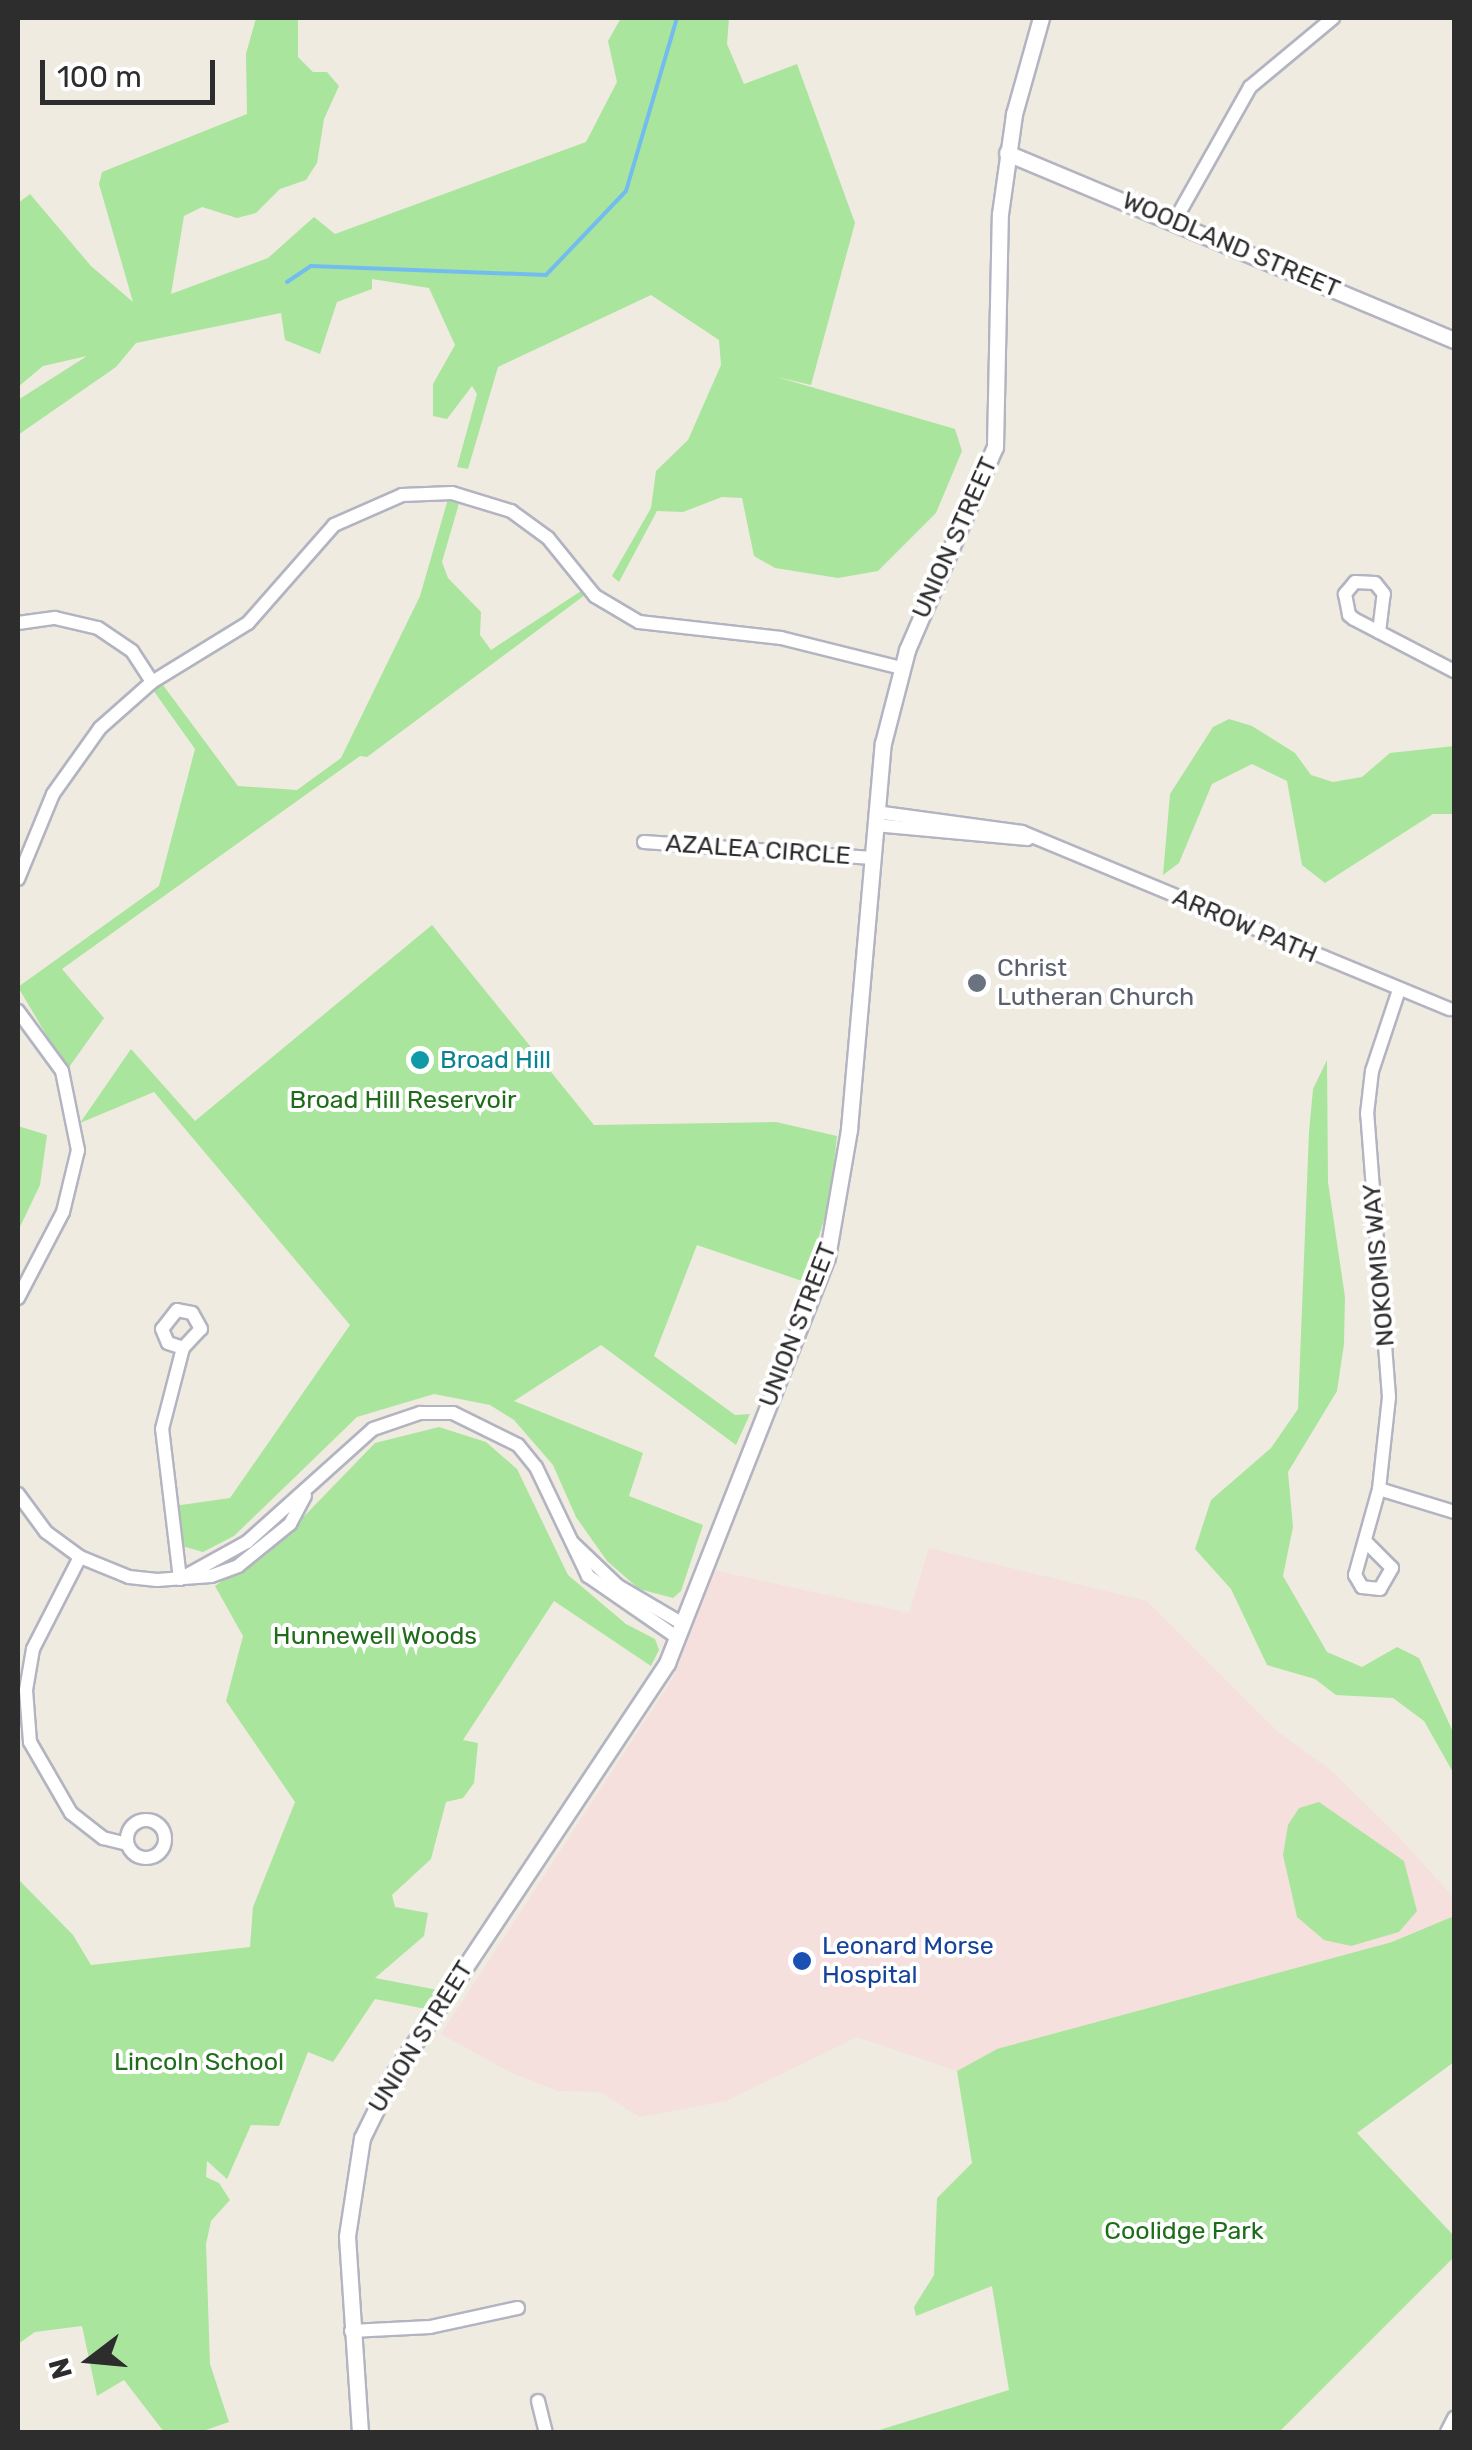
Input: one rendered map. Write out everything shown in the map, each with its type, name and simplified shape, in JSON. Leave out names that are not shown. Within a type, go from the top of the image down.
[{"type":"street","name":"UNION STREET","points":[[360,2432],[351,2331],[348,2196],[376,2107],[680,1631],[832,1238],[849,1129],[875,818],[901,668],[995,447],[996,290],[1007,153],[1041,18]]},
{"type":"street","points":[[1174,222],[1250,87],[1333,18]]},
{"type":"street","name":"WOODLAND STREET","points":[[1007,153],[1454,340]]},
{"type":"street","points":[[18,878],[72,764],[100,728],[152,682],[248,622],[334,526],[372,504],[419,493],[468,496],[525,519],[596,596],[639,622],[780,638],[901,668]]},
{"type":"street","points":[[18,623],[55,618],[98,628],[132,651],[152,682]]},
{"type":"street","points":[[1378,632],[1454,670]]},
{"type":"street","name":"ARROW PATH","points":[[875,818],[988,822],[1041,840],[1450,1009]]},
{"type":"street","name":"AZALEA CIRCLE","points":[[644,842],[872,858]]},
{"type":"street","name":"NOKOMIS WAY","points":[[1365,1541],[1379,1490],[1389,1396],[1368,1114],[1372,1072],[1399,990]]},
{"type":"street","points":[[18,1011],[62,1071],[78,1150],[62,1212],[18,1298]]},
{"type":"street","points":[[180,1578],[162,1443],[183,1348]]},
{"type":"street","points":[[18,1494],[22,1511],[80,1558],[129,1577],[180,1578],[234,1551],[306,1494],[373,1429],[403,1416],[453,1413],[518,1445],[536,1468],[568,1538],[618,1586],[680,1631]]},
{"type":"street","points":[[1379,1490],[1454,1512]]},
{"type":"street","points":[[80,1558],[33,1648],[26,1690],[30,1742],[71,1813],[103,1838],[127,1844]]},
{"type":"street","points":[[351,2331],[430,2327],[518,2308]]},
{"type":"street","points":[[538,2401],[546,2432]]},
{"type":"street","points":[[1448,2432],[1454,2418]]},
{"type":"shaded area","points":[[929,1548],[1147,1601],[1276,1730],[1332,1771],[1396,1834],[1454,1898],[1454,1916],[1392,1942],[997,2049],[957,2071],[857,2037],[726,2101],[640,2117],[600,2092],[558,2091],[512,2073],[441,2034],[674,1676],[713,1570],[909,1613]]},
{"type":"green space","points":[[256,18],[298,18],[298,57],[313,72],[327,72],[339,86],[324,119],[317,163],[306,180],[280,189],[256,213],[237,218],[202,207],[184,216],[171,294],[268,258],[314,217],[335,234],[586,142],[617,82],[608,41],[621,18],[729,18],[727,44],[744,84],[797,64],[855,223],[811,385],[777,377],[955,429],[962,451],[936,513],[878,571],[838,578],[775,568],[754,556],[742,498],[722,497],[683,512],[657,511],[619,582],[612,576],[651,508],[656,471],[688,440],[721,365],[719,340],[651,295],[498,367],[468,469],[457,467],[477,394],[472,386],[447,419],[433,416],[433,384],[455,345],[429,288],[372,279],[372,289],[337,302],[320,354],[285,340],[281,313],[136,343],[116,367],[18,435],[18,400],[87,356],[43,366],[18,387],[18,203],[30,194],[91,266],[133,302],[99,184],[102,172],[247,114],[246,54]]},
{"type":"green space","points":[[448,499],[460,500],[442,562],[448,578],[481,612],[480,635],[491,650],[581,591],[585,595],[367,757],[360,756],[62,969],[104,1018],[67,1070],[18,987],[159,886],[195,749],[148,683],[157,677],[238,786],[297,790],[341,758],[420,596]]},
{"type":"green space","points":[[1229,719],[1252,726],[1295,753],[1311,775],[1333,782],[1362,777],[1390,753],[1454,746],[1454,814],[1433,814],[1325,883],[1302,865],[1287,781],[1252,764],[1212,784],[1179,863],[1163,875],[1170,794],[1213,727]]},
{"type":"green space","name":"Broad Hill Reservoir","points":[[432,925],[594,1125],[776,1122],[837,1136],[830,1200],[805,1282],[697,1245],[654,1356],[735,1415],[750,1414],[736,1445],[601,1345],[514,1401],[643,1453],[629,1496],[703,1525],[681,1591],[673,1598],[639,1589],[607,1561],[576,1517],[553,1465],[514,1420],[490,1405],[434,1394],[357,1417],[234,1536],[203,1552],[182,1546],[174,1506],[230,1498],[350,1325],[154,1092],[80,1123],[131,1049],[195,1121]]},
{"type":"green space","points":[[1327,1060],[1328,1182],[1345,1297],[1344,1344],[1337,1391],[1288,1472],[1293,1527],[1283,1576],[1327,1652],[1362,1667],[1397,1647],[1419,1658],[1454,1734],[1454,1774],[1424,1721],[1393,1698],[1336,1695],[1315,1679],[1267,1665],[1231,1589],[1195,1549],[1211,1500],[1271,1448],[1298,1409],[1309,1132],[1313,1089]]},
{"type":"green space","points":[[18,1126],[47,1135],[40,1185],[18,1231]]},
{"type":"green space","points":[[439,1427],[486,1442],[517,1469],[568,1575],[626,1624],[655,1639],[659,1650],[651,1666],[554,1601],[463,1740],[478,1743],[474,1783],[463,1798],[446,1802],[431,1859],[392,1895],[395,1907],[428,1913],[424,1936],[375,1978],[438,1990],[426,2009],[375,1999],[333,2062],[308,2052],[279,2126],[251,2125],[227,2179],[207,2161],[206,2177],[219,2183],[230,2200],[211,2221],[206,2244],[210,2364],[229,2422],[200,2432],[164,2432],[124,2380],[97,2396],[82,2326],[35,2332],[18,2344],[18,1879],[73,1935],[91,1965],[250,1947],[253,1907],[295,1802],[226,1701],[243,1636],[215,1586],[285,1536],[375,1443]]},
{"type":"green space","points":[[1319,1802],[1404,1861],[1417,1911],[1399,1932],[1351,1946],[1324,1940],[1297,1917],[1283,1855],[1288,1825],[1299,1808]]},
{"type":"green space","name":"Coolidge Park","points":[[1454,1916],[1454,2062],[1357,2133],[1454,2236],[1454,2257],[1279,2432],[873,2432],[1009,2390],[992,2286],[916,2316],[914,2307],[934,2275],[937,2198],[972,2163],[957,2071],[997,2049],[1392,1942]]},
{"type":"waterway","points":[[287,282],[311,266],[546,275],[626,191],[677,18]]},
{"type":"place","name":"Christ Lutheran Church","points":[[977,983]]},
{"type":"place","name":"Broad Hill","points":[[420,1060]]},
{"type":"place","name":"Leonard Morse Hospital","points":[[802,1961]]},
{"type":"park label","name":"Hunnewell Woods","points":[[375,1636]]},
{"type":"park label","name":"Lincoln School","points":[[199,2062]]}]
